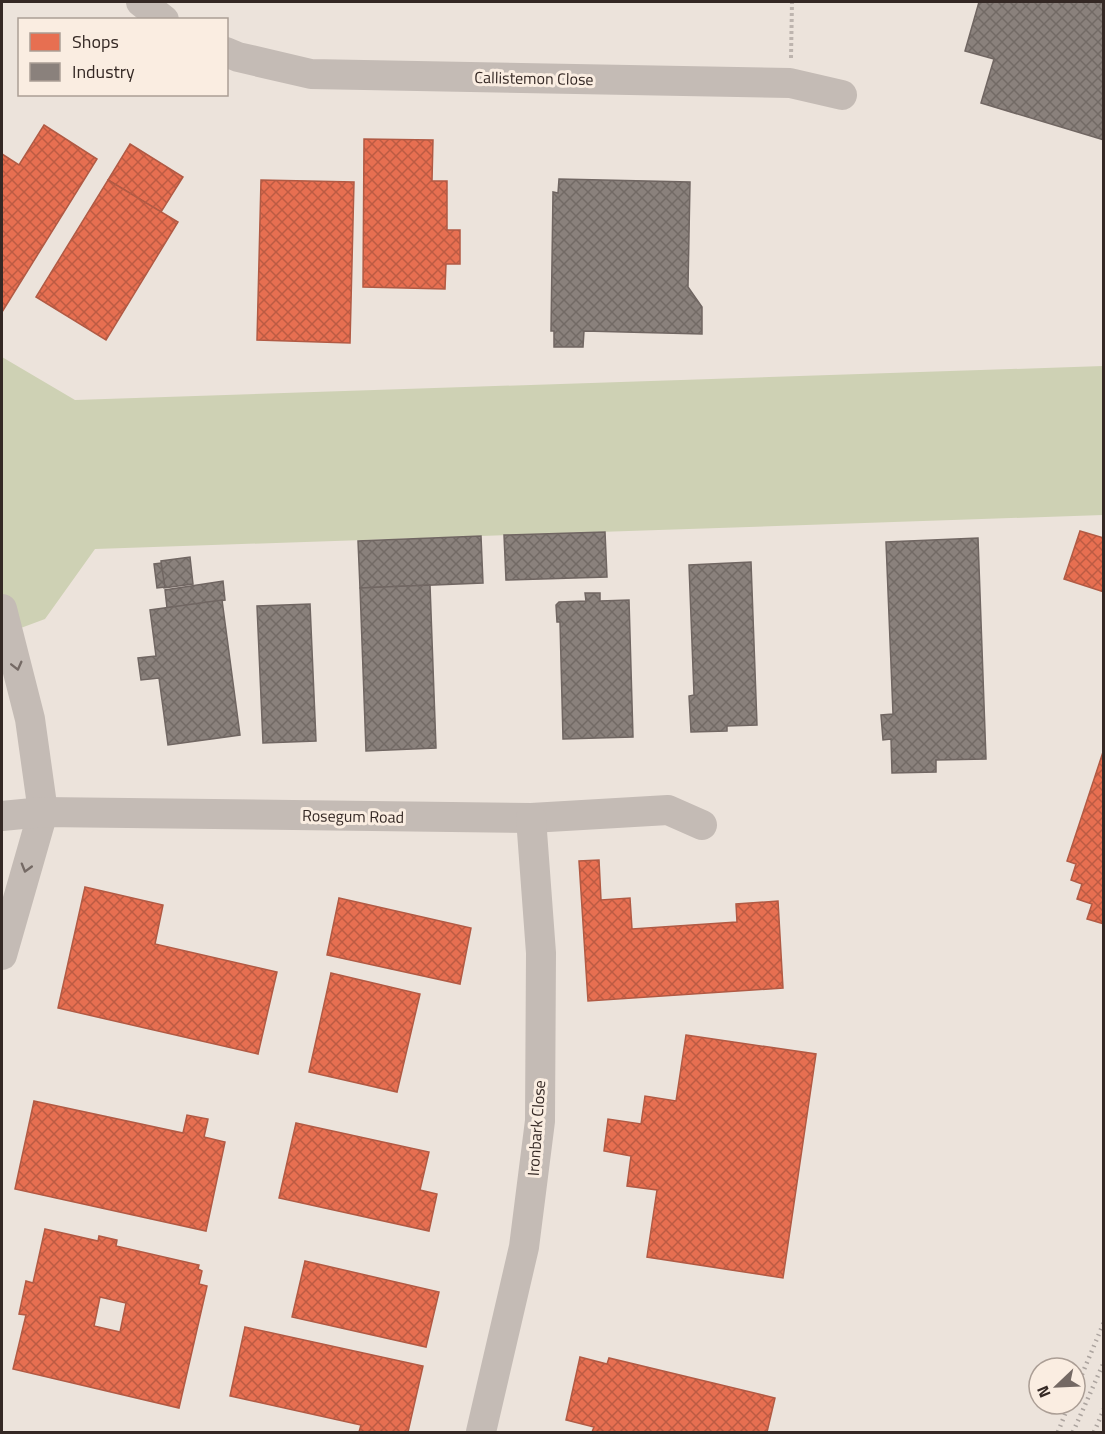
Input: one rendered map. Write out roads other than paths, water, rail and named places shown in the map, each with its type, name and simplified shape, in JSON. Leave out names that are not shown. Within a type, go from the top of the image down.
[{"type":"street","points":[[141,2],[161,18]]},
{"type":"street","name":"Callistemon Close","points":[[228,53],[311,74],[790,82],[842,95]]},
{"type":"street","points":[[2,609],[30,719],[43,812],[2,955]]},
{"type":"street","name":"Rosegum Road","points":[[2,816],[43,812],[531,818],[668,810],[702,825]]},
{"type":"street","name":"Ironbark Close","points":[[481,1432],[524,1247],[540,1120],[541,953],[531,818]]},
{"type":"railway","points":[[1087,1362],[1104,1322]]},
{"type":"railway","points":[[1073,1432],[1104,1362]]},
{"type":"railway","points":[[1094,1432],[1104,1409]]},
{"type":"railway","points":[[1058,1432],[1064,1416]]}]
